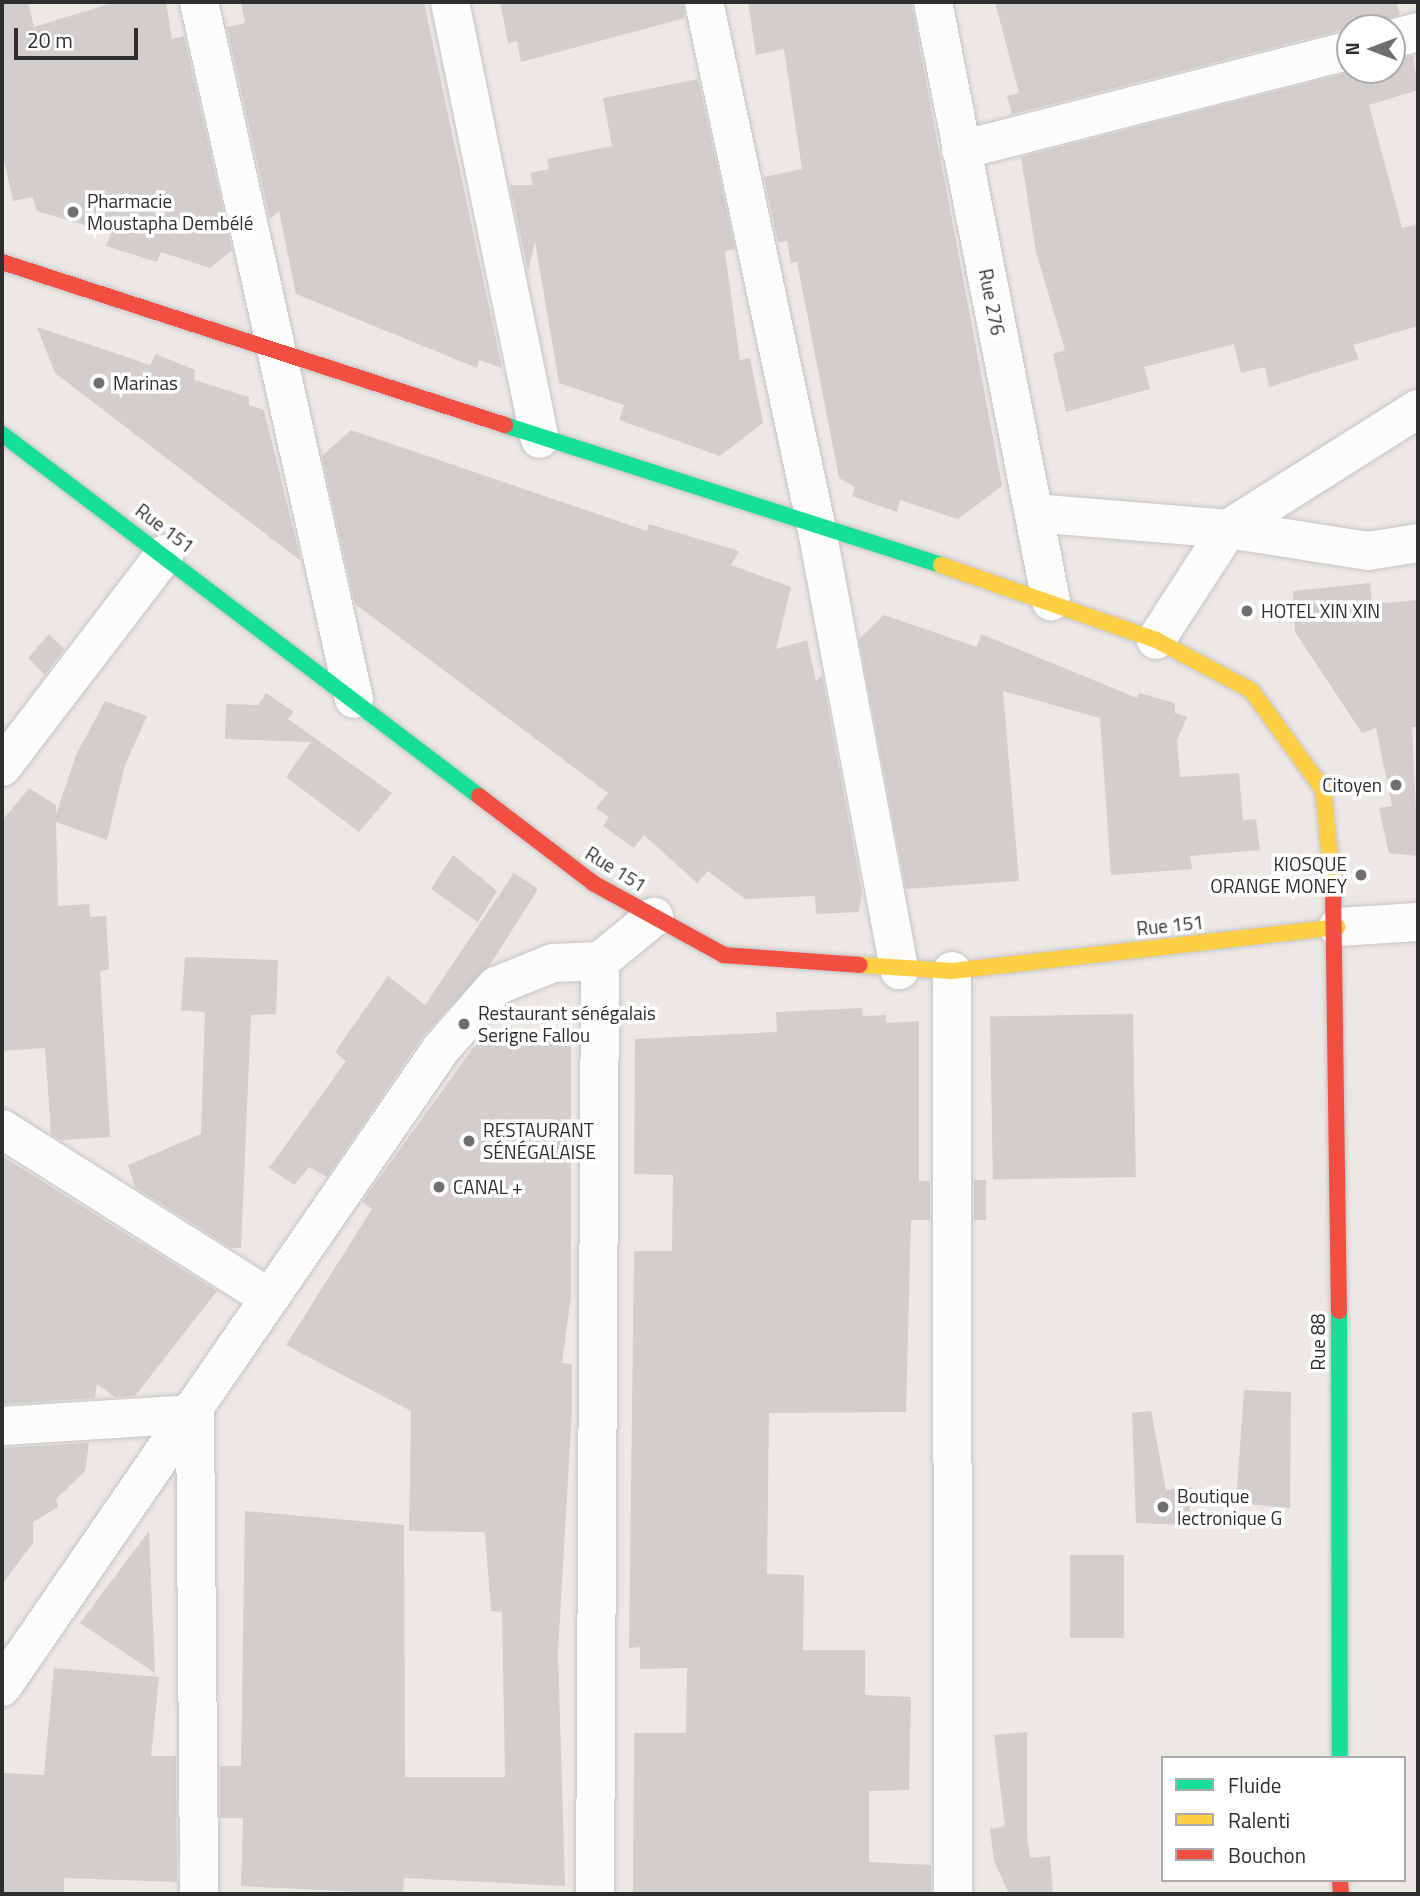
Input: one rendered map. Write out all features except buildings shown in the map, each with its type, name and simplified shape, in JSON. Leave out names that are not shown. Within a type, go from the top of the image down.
[{"type":"main road","name":"Rue 88","points":[[2,262],[817,530],[1051,601],[1156,640],[1251,690],[1323,789],[1338,927],[1340,1756]]},
{"type":"main road","name":"Rue 151","points":[[2,434],[165,554],[593,883],[724,955],[900,970],[952,971],[1338,927]]},
{"type":"street","points":[[199,2],[274,352],[354,699]]},
{"type":"street","points":[[450,2],[540,439]]},
{"type":"street","points":[[705,2],[817,530],[900,970]]},
{"type":"street","name":"Rue 276","points":[[933,2],[1051,601]]},
{"type":"street","points":[[961,150],[1336,54]]},
{"type":"street","points":[[1156,640],[1228,529],[1418,409]]},
{"type":"street","points":[[1034,513],[1228,529],[1368,551],[1418,543]]},
{"type":"street","points":[[2,767],[165,554]]},
{"type":"street","points":[[2,1687],[195,1414],[266,1296],[441,1049],[496,986],[553,963],[600,961],[654,917]]},
{"type":"street","points":[[1338,927],[1418,922]]},
{"type":"street","points":[[596,1894],[600,961]]},
{"type":"street","points":[[952,971],[953,1894]]},
{"type":"street","points":[[2,1129],[266,1296]]},
{"type":"street","points":[[2,1426],[195,1414]]},
{"type":"street","points":[[195,1414],[199,1894]]},
{"type":"traffic: fast","points":[[505,425],[941,565]]},
{"type":"traffic: fast","points":[[2,434],[479,796]]},
{"type":"traffic: fast","points":[[1339,1311],[1340,1756]]},
{"type":"traffic: slow","points":[[941,565],[1156,640],[1251,690],[1323,789],[1333,885]]},
{"type":"traffic: slow","points":[[860,965],[952,971],[1338,927]]},
{"type":"traffic: jam","points":[[2,262],[505,425]]},
{"type":"traffic: jam","points":[[479,796],[593,883],[724,955],[860,965]]},
{"type":"traffic: jam","points":[[1333,885],[1339,1311]]},
{"type":"traffic: jam","points":[[1340,1882],[1341,1894]]},
{"type":"place","name":"Pharmacie Moustapha Dembélé","points":[[73,212]]},
{"type":"place","name":"Marinas","points":[[99,383]]},
{"type":"place","name":"HOTEL XIN XIN","points":[[1247,611]]},
{"type":"place","name":"Citoyen","points":[[1396,785]]},
{"type":"place","name":"KIOSQUE ORANGE MONEY","points":[[1361,875]]},
{"type":"place","name":"Restaurant sénégalais Serigne Fallou","points":[[464,1024]]},
{"type":"place","name":"RESTAURANT SÉNÉGALAISE","points":[[469,1141]]},
{"type":"place","name":"CANAL +","points":[[439,1187]]},
{"type":"place","name":"Boutique lectronique G","points":[[1163,1507]]}]
